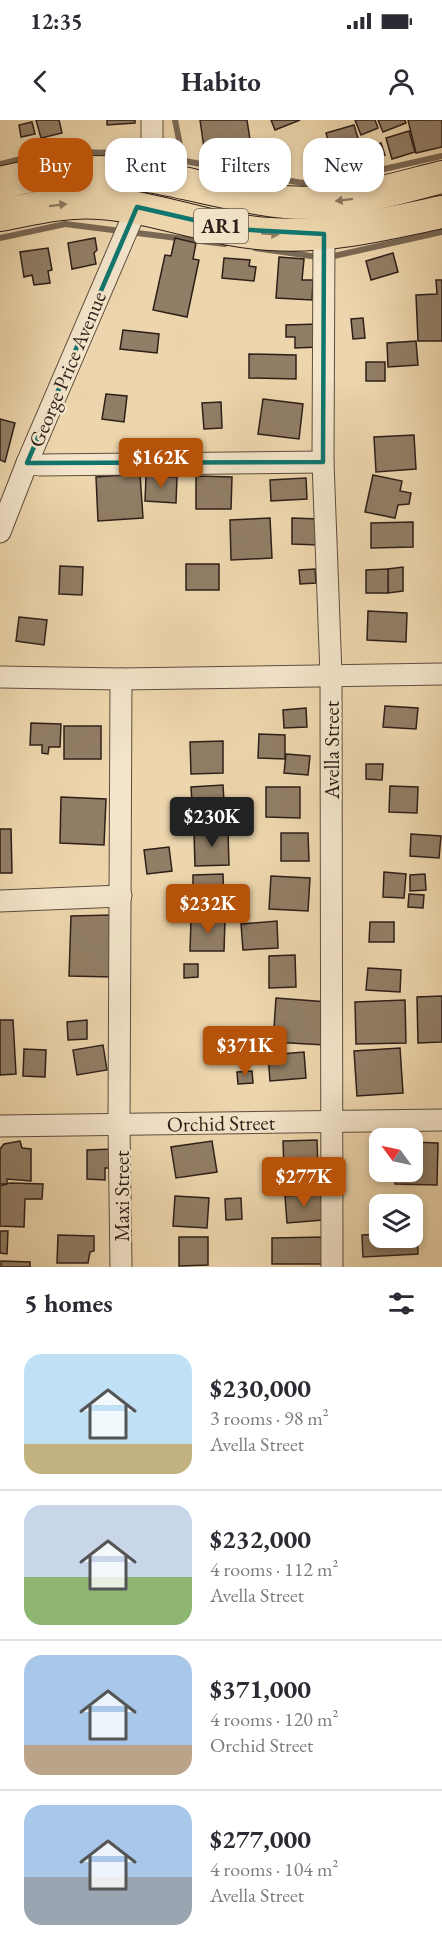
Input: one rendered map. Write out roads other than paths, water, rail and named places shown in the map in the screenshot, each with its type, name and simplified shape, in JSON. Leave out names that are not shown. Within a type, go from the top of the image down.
[{"type":"highway","name":"AR1","points":[[0,183],[20,178],[68,173],[105,173]]},
{"type":"highway","name":"AR1","points":[[187,184],[255,198],[315,203],[349,200],[442,177]]},
{"type":"highway","name":"AR1","points":[[0,215],[65,204],[96,202],[137,207],[233,229],[269,234],[324,234],[442,212]]},
{"type":"street","points":[[152,120],[152,138]]},
{"type":"street","name":"George Price Avenue","points":[[0,532],[27,463],[137,207]]},
{"type":"street","name":"Avella Street","points":[[324,234],[323,462],[331,675],[332,1267]]},
{"type":"street","points":[[27,463],[40,465],[323,462]]},
{"type":"street","points":[[0,677],[121,679],[442,674]]},
{"type":"street","name":"Maxi Street","points":[[121,679],[119,1125],[121,1267]]},
{"type":"street","points":[[0,901],[121,896]]},
{"type":"street","name":"Orchid Street","points":[[0,1126],[442,1120]]},
{"type":"waterway","points":[[175,120],[179,138]]},
{"type":"waterway","points":[[0,164],[50,152],[105,153]]},
{"type":"waterway","points":[[187,161],[302,183],[331,181],[442,156]]},
{"type":"waterway","points":[[0,238],[65,224],[225,244]]},
{"type":"waterway","points":[[255,248],[325,258],[442,232]]}]
